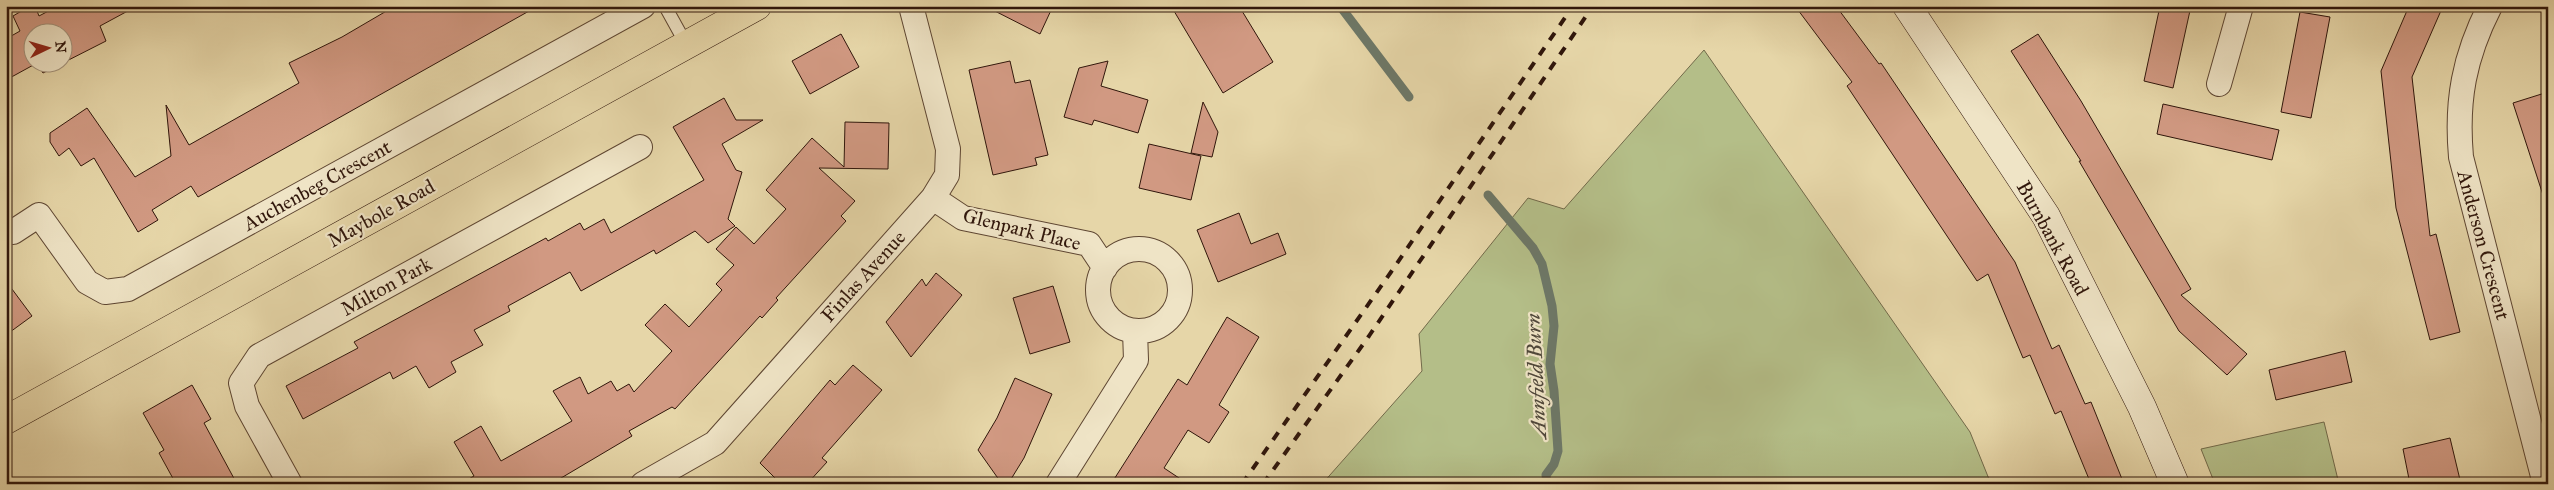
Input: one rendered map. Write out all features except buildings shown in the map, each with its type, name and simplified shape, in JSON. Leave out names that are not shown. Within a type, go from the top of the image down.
[{"type":"main road","name":"Maybole Road","points":[[6,420],[757,6]]},
{"type":"street","name":"Auchenbeg Crescent","points":[[13,232],[39,215],[87,282],[104,292],[128,289],[643,6]]},
{"type":"street","name":"Finlas Avenue","points":[[643,484],[715,443],[933,198],[947,175],[948,149],[911,6]]},
{"type":"street","name":"Burnbank Road","points":[[1907,6],[2046,216],[2142,408],[2175,484]]},
{"type":"street","points":[[2219,84],[2242,6]]},
{"type":"street","name":"Anderson Crescent","points":[[2490,6],[2471,51],[2461,89],[2458,125],[2461,157],[2545,484]]},
{"type":"street","name":"Milton Park","points":[[290,484],[247,406],[241,383],[259,356],[640,147]]},
{"type":"street","name":"Glenpark Place","points":[[933,198],[963,218],[1089,244],[1104,268]]},
{"type":"street","name":"Glenpark Place","points":[[1138,249],[1152,251],[1164,257],[1176,272],[1180,292],[1178,305],[1160,325],[1148,330],[1135,331],[1122,327],[1110,319],[1102,308],[1098,294],[1099,280],[1104,268],[1119,255],[1138,249]]},
{"type":"street","points":[[1058,484],[1136,360],[1135,331]]},
{"type":"lane","points":[[665,6],[686,44]]},
{"type":"green space","points":[[1704,50],[1970,432],[1991,484],[1322,484],[1422,371],[1419,334],[1528,198],[1564,209]]},
{"type":"green space","points":[[2324,422],[2339,484],[2215,484],[2201,449]]},
{"type":"waterway","points":[[1340,6],[1409,97]]},
{"type":"waterway","name":"Annfield Burn","points":[[1488,195],[1533,248],[1542,264],[1552,306],[1554,326],[1550,364],[1554,391],[1558,451],[1554,464],[1546,475],[1547,484]]},
{"type":"railway","points":[[1242,484],[1391,272],[1573,6]]},
{"type":"railway","points":[[1263,484],[1369,336],[1593,6]]}]
